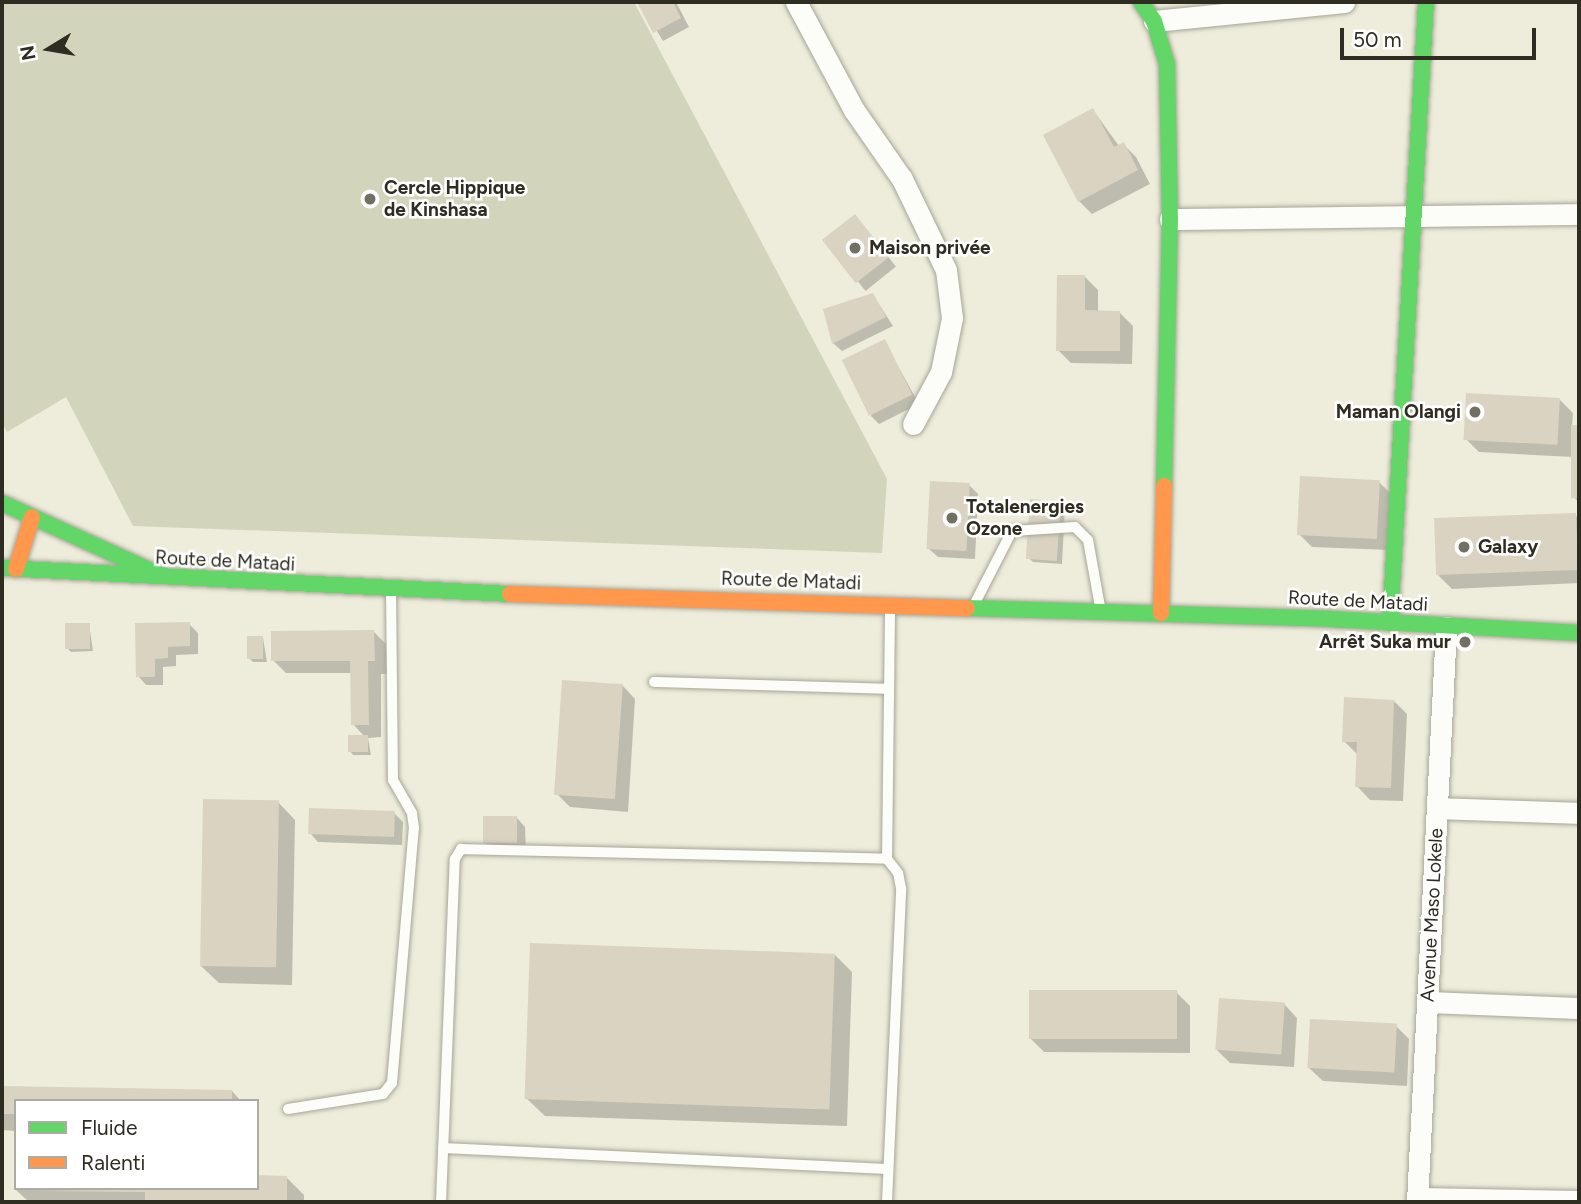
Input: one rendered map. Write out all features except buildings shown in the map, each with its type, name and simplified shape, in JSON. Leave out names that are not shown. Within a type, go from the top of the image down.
[{"type":"main road","points":[[1141,2],[1154,21],[1167,64],[1170,219],[1161,613]]},
{"type":"main road","points":[[1390,623],[1426,2]]},
{"type":"main road","points":[[2,503],[170,580]]},
{"type":"main road","points":[[9,569],[32,517]]},
{"type":"main road","name":"Route de Matadi","points":[[9,569],[170,580],[391,590],[1161,613],[1579,633]]},
{"type":"street","points":[[796,2],[854,110],[902,179],[946,270],[951,318],[941,372],[913,424]]},
{"type":"street","points":[[1154,21],[1344,2]]},
{"type":"street","points":[[1170,219],[1579,214]]},
{"type":"street","name":"Avenue Maso Lokele","points":[[1417,1200],[1446,627]]},
{"type":"street","points":[[1438,808],[1579,813]]},
{"type":"street","points":[[1427,1002],[1579,1008]]},
{"type":"street","points":[[1417,1200],[1579,1201]]},
{"type":"lane","points":[[973,607],[1012,531],[1075,527],[1088,540],[1101,612]]},
{"type":"lane","points":[[288,1109],[383,1094],[392,1083],[414,828],[412,813],[393,780],[391,590]]},
{"type":"lane","points":[[887,1202],[901,888],[898,873],[887,859],[890,605]]},
{"type":"lane","points":[[654,682],[889,689]]},
{"type":"lane","points":[[441,1202],[455,859],[461,849],[887,859]]},
{"type":"lane","points":[[443,1148],[888,1169]]},
{"type":"green space","name":"Cercle Hippique de Kinshasa","points":[[2,2],[634,2],[887,479],[882,553],[133,526],[66,397],[7,432],[2,422]]},
{"type":"traffic: fast","points":[[1141,2],[1154,21],[1167,64],[1170,219],[1164,486]]},
{"type":"traffic: fast","points":[[1390,623],[1426,2]]},
{"type":"traffic: fast","points":[[2,503],[160,575]]},
{"type":"traffic: fast","points":[[2,568],[510,594]]},
{"type":"traffic: fast","points":[[967,608],[1330,619],[1579,633]]},
{"type":"traffic: slow","points":[[1161,613],[1164,486]]},
{"type":"traffic: slow","points":[[16,569],[32,517]]},
{"type":"traffic: slow","points":[[510,594],[967,608]]},
{"type":"place","name":"Cercle Hippique de Kinshasa","points":[[370,199]]},
{"type":"place","name":"Maison privée","points":[[855,248]]},
{"type":"place","name":"Maman Olangi","points":[[1475,412]]},
{"type":"place","name":"Totalenergies Ozone","points":[[952,518]]},
{"type":"place","name":"Galaxy","points":[[1464,547]]},
{"type":"place","name":"Arrêt Suka mur","points":[[1465,642]]}]
